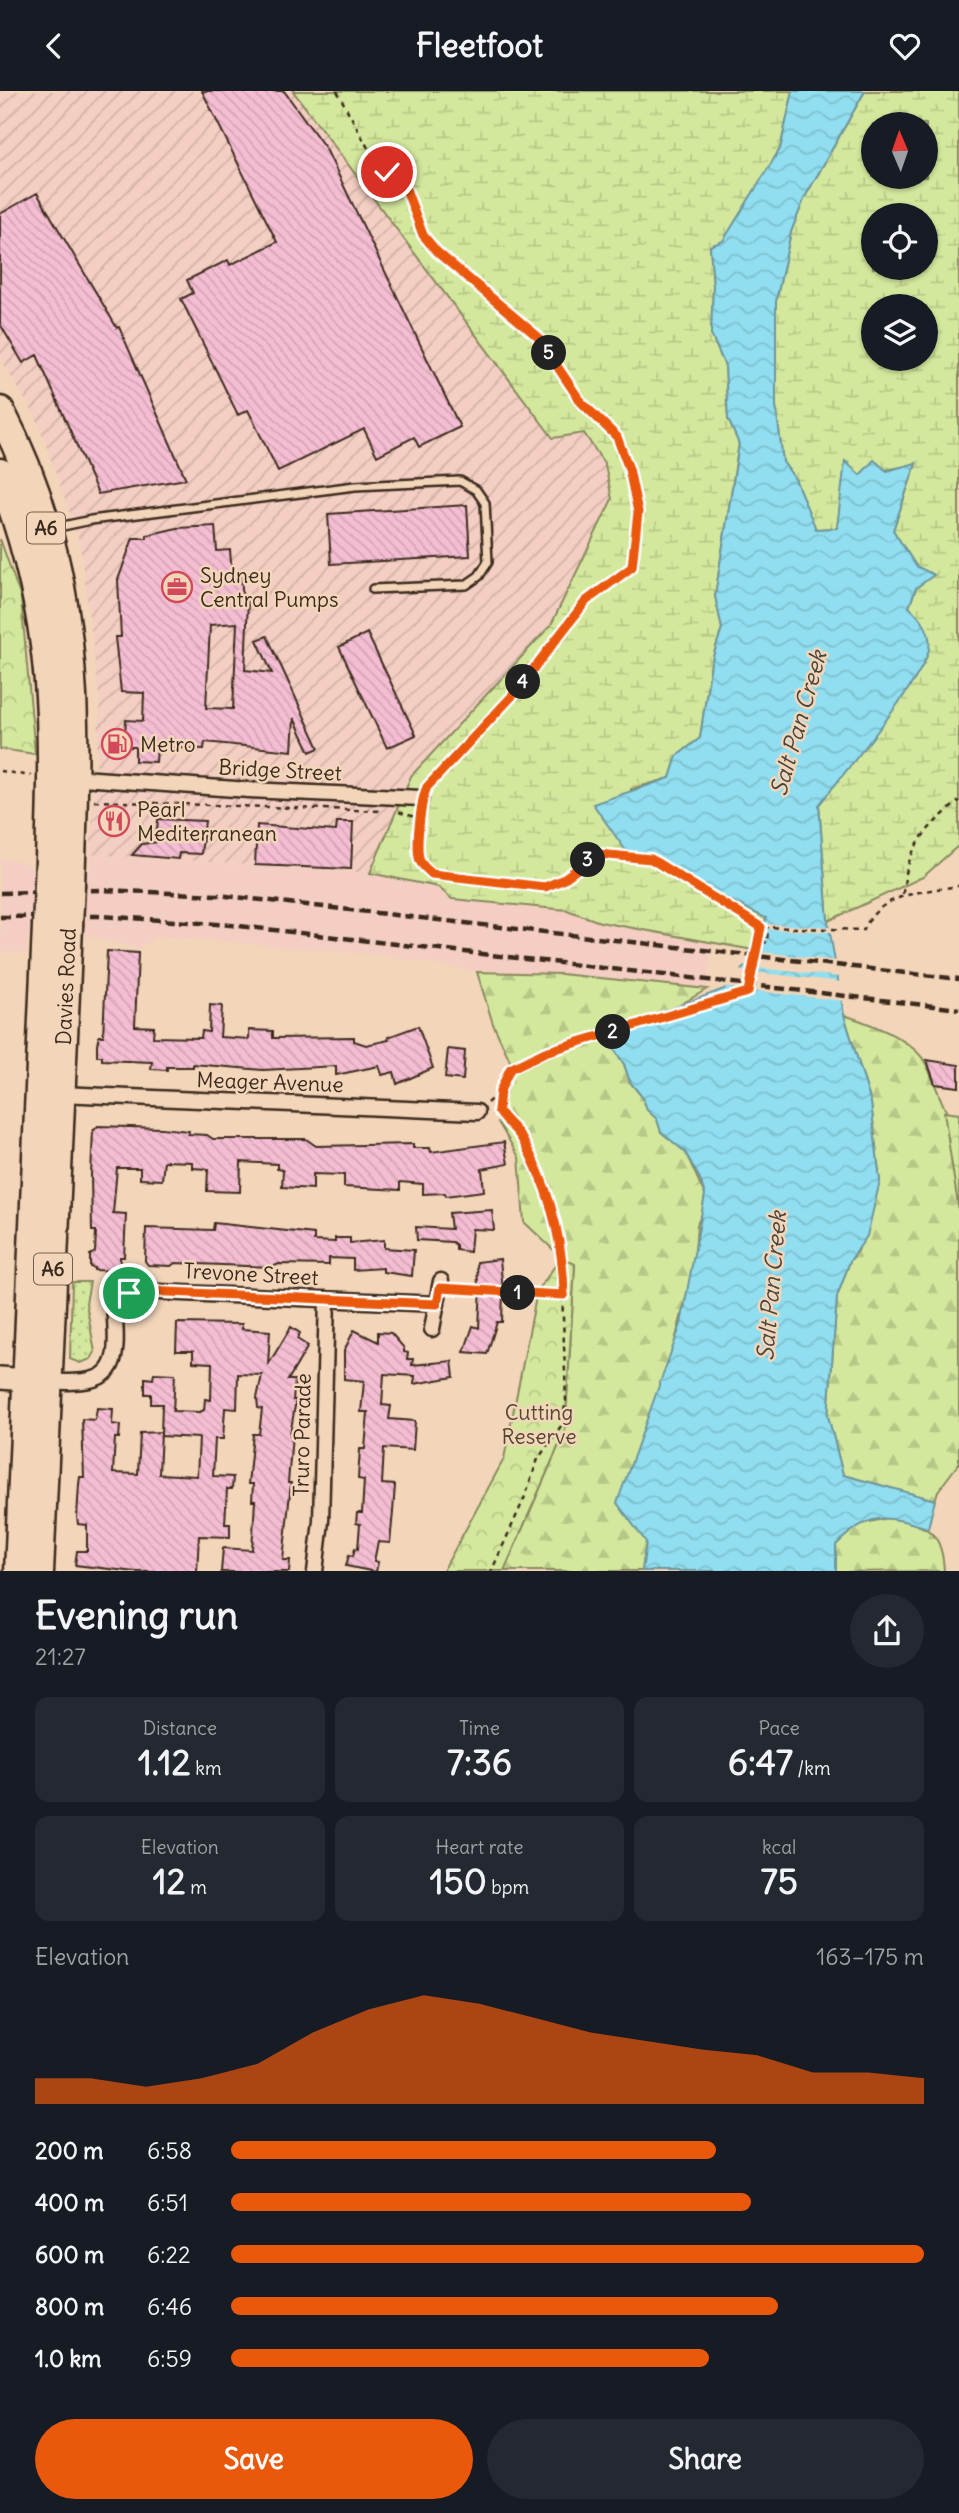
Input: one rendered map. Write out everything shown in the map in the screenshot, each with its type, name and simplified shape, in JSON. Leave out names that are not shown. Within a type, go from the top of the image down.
[{"type":"highway","name":"Davies Road","points":[[0,411],[27,473],[35,533],[38,596],[49,660],[62,782],[57,926],[38,1122],[19,1571]]},
{"type":"highway","name":"Davies Road","points":[[0,473],[35,533]]},
{"type":"highway","name":"Davies Road","points":[[39,1571],[25,1380],[60,1094],[57,926]]},
{"type":"highway","points":[[38,1122],[60,1094]]},
{"type":"street","name":"Bridge Street","points":[[62,782],[421,798]]},
{"type":"street","name":"Meager Avenue","points":[[60,1094],[477,1112]]},
{"type":"street","points":[[432,1329],[440,1285]]},
{"type":"street","name":"Trevone Street","points":[[25,1380],[92,1382],[106,1374],[114,1356],[114,1307],[129,1293],[146,1291],[437,1304]]},
{"type":"street","name":"Truro Parade","points":[[314,1571],[321,1521],[327,1299]]},
{"type":"lane","points":[[35,533],[91,520],[355,486],[460,481],[476,490],[485,503],[488,562],[479,576],[466,585],[373,589]]},
{"type":"path","points":[[337,91],[374,159],[406,189],[423,235],[437,252],[537,336],[581,402],[617,437],[629,469],[638,512],[632,567],[586,601],[514,694],[427,787],[421,798],[422,819],[418,852],[421,865],[432,874],[545,887],[562,880],[579,865],[598,854],[651,859],[761,927],[864,930],[868,919],[904,894],[959,886]]},
{"type":"path","points":[[0,771],[62,782],[400,812],[422,819]]},
{"type":"path","points":[[904,894],[906,863],[931,824],[959,801]]},
{"type":"path","points":[[491,1571],[524,1499],[538,1459],[561,1426],[566,1401],[560,1234],[545,1187],[521,1137],[505,1123],[498,1110],[500,1091],[510,1069],[545,1052],[748,992],[761,927]]},
{"type":"path","points":[[760,933],[764,934],[764,942],[767,943],[768,927]]},
{"type":"path","points":[[477,1112],[500,1091]]},
{"type":"path","points":[[440,1285],[564,1295]]},
{"type":"shaded area","points":[[0,91],[293,91],[553,437],[584,432],[605,465],[612,499],[551,625],[411,776],[370,873],[90,854],[100,704],[80,543],[37,419],[0,358]]},
{"type":"shaded area","points":[[90,854],[370,873],[438,887],[452,899],[567,910],[600,922],[713,940],[707,989],[561,974],[477,972],[386,956],[184,938],[157,937],[138,949],[88,936],[27,937],[27,954],[0,951],[0,859],[20,861],[31,866],[34,872],[90,873]]},
{"type":"green space","points":[[293,91],[793,91],[780,149],[723,242],[710,246],[713,286],[711,334],[725,366],[728,419],[739,443],[715,596],[722,628],[711,663],[700,738],[677,756],[670,778],[631,789],[626,851],[766,918],[759,951],[600,922],[567,910],[452,899],[438,887],[370,873],[411,776],[551,625],[612,499],[605,465],[584,433],[553,438]]},
{"type":"green space","points":[[865,91],[959,91],[959,845],[923,877],[828,921],[819,804],[916,677],[909,607],[916,588],[916,566],[893,530],[916,464],[860,475],[846,462],[837,528],[815,529],[795,479],[783,462],[776,406],[776,301],[791,232],[805,197]]},
{"type":"green space","points":[[0,539],[21,598],[35,754],[0,749]]},
{"type":"green space","points":[[477,972],[561,974],[707,989],[668,1012],[604,1034],[624,1064],[630,1082],[643,1098],[647,1110],[657,1119],[661,1132],[685,1151],[705,1195],[704,1210],[697,1225],[694,1266],[673,1349],[642,1571],[504,1571],[565,1431],[575,1265],[561,1257],[524,1222],[519,1157],[498,1122],[513,1067],[493,1024]]},
{"type":"green space","points":[[844,1015],[890,1033],[920,1055],[948,1115],[959,1132],[959,1463],[938,1491],[935,1500],[843,1475],[828,1416],[837,1297],[850,1261],[858,1251],[880,1181],[871,1103]]},
{"type":"green space","points":[[944,1112],[959,1114],[959,1212]]},
{"type":"green space","name":"Cutting Reserve","points":[[561,1257],[575,1264],[565,1431],[504,1571],[443,1571],[504,1459],[537,1292]]},
{"type":"green space","points":[[72,1282],[90,1282],[86,1303],[95,1352],[91,1359],[80,1363],[70,1359]]},
{"type":"green space","points":[[892,1517],[924,1528],[931,1533],[940,1547],[944,1571],[836,1571],[836,1545],[856,1525]]},
{"type":"water","name":"Salt Pan Creek","points":[[793,91],[865,91],[805,197],[791,232],[776,301],[776,406],[783,462],[795,479],[816,529],[837,528],[845,461],[860,475],[874,460],[887,471],[916,463],[893,530],[916,566],[934,575],[916,588],[909,607],[921,620],[929,636],[929,649],[924,663],[898,704],[819,805],[828,921],[844,1015],[871,1103],[880,1181],[867,1236],[850,1261],[837,1297],[828,1416],[843,1475],[935,1500],[928,1528],[889,1519],[869,1521],[859,1526],[836,1545],[836,1571],[642,1571],[646,1542],[617,1503],[681,1324],[705,1195],[700,1179],[685,1152],[661,1132],[657,1119],[647,1110],[643,1098],[630,1082],[624,1064],[604,1034],[724,989],[759,951],[766,918],[626,851],[593,804],[670,778],[677,756],[700,738],[711,663],[722,628],[715,596],[739,444],[728,419],[725,366],[711,334],[713,286],[710,246],[723,241],[780,149]]},
{"type":"pier","points":[[763,924],[832,927],[833,932],[762,929]]},
{"type":"pier","points":[[754,951],[838,961],[841,977],[740,966]]},
{"type":"pier","points":[[737,970],[842,982],[845,1001],[720,987]]},
{"type":"building","points":[[202,91],[284,91],[326,149],[460,427],[419,447],[414,437],[377,456],[364,429],[278,471],[248,410],[238,415],[181,299],[193,293],[187,280],[228,260],[230,265],[277,242]]},
{"type":"building","points":[[37,193],[117,328],[119,327],[186,479],[98,494],[37,355],[23,363],[0,324],[0,214]]},
{"type":"building","points":[[467,505],[470,556],[331,564],[328,514]]},
{"type":"building","points":[[215,526],[217,551],[230,550],[232,575],[241,575],[243,601],[248,601],[245,670],[272,673],[257,640],[267,636],[319,748],[310,752],[294,718],[292,751],[205,742],[204,749],[157,747],[156,762],[135,761],[135,747],[124,747],[126,720],[143,721],[144,693],[121,692],[115,637],[121,637],[118,580],[133,538],[147,538],[147,535],[177,528]],"holes":[[[237,623],[233,709],[206,708],[210,625]]]},
{"type":"building","points":[[367,633],[416,735],[387,748],[339,647]]},
{"type":"building","points":[[158,819],[205,821],[201,854],[179,853],[178,859],[132,855],[142,844],[156,842]]},
{"type":"building","points":[[337,822],[353,822],[351,869],[255,865],[257,825],[336,831]]},
{"type":"building","points":[[107,951],[138,953],[135,1026],[154,1027],[153,1037],[201,1038],[202,1031],[209,1032],[210,1005],[222,1006],[220,1037],[249,1039],[249,1030],[273,1031],[273,1038],[354,1037],[354,1041],[366,1045],[389,1040],[388,1037],[418,1026],[433,1068],[397,1084],[394,1072],[382,1075],[379,1066],[336,1075],[336,1066],[263,1070],[193,1064],[193,1067],[167,1067],[167,1070],[151,1069],[152,1062],[102,1060],[102,1056],[97,1056],[97,1044],[99,1036],[103,1036]]},
{"type":"building","points":[[448,1049],[465,1051],[463,1080],[445,1078]]},
{"type":"building","points":[[927,1060],[959,1065],[959,1087],[935,1084]]},
{"type":"building","points":[[98,1126],[189,1131],[188,1134],[207,1135],[213,1139],[306,1139],[316,1146],[413,1144],[413,1148],[430,1148],[431,1152],[504,1142],[508,1164],[482,1169],[484,1191],[446,1196],[445,1193],[423,1194],[423,1184],[400,1182],[400,1190],[344,1187],[344,1175],[313,1174],[313,1189],[282,1187],[283,1170],[277,1169],[277,1164],[241,1162],[240,1192],[207,1191],[208,1169],[192,1168],[192,1162],[164,1161],[162,1180],[140,1179],[140,1168],[117,1168],[113,1213],[126,1214],[124,1257],[120,1257],[120,1271],[94,1270],[90,1267],[90,1255],[95,1252],[96,1231],[92,1231],[91,1175],[93,1131]]},
{"type":"building","points":[[492,1210],[494,1230],[472,1229],[470,1252],[456,1250],[456,1245],[452,1242],[417,1240],[416,1227],[451,1229],[449,1213]]},
{"type":"building","points":[[214,1223],[314,1234],[314,1241],[335,1242],[335,1238],[350,1238],[350,1243],[384,1240],[384,1248],[414,1250],[412,1276],[383,1272],[383,1268],[353,1270],[353,1259],[329,1258],[329,1265],[279,1264],[272,1267],[175,1263],[171,1266],[148,1265],[145,1261],[146,1228],[213,1230]]},
{"type":"building","points":[[500,1259],[502,1322],[497,1322],[487,1354],[464,1352],[473,1326],[479,1328],[481,1285],[478,1286],[477,1262]]},
{"type":"building","points":[[177,1323],[242,1324],[242,1329],[270,1331],[268,1365],[291,1327],[300,1333],[297,1339],[308,1346],[288,1380],[295,1380],[293,1400],[296,1400],[290,1435],[288,1483],[291,1483],[283,1560],[290,1560],[289,1571],[221,1571],[223,1548],[252,1550],[255,1501],[252,1501],[253,1484],[248,1484],[253,1434],[259,1434],[262,1409],[258,1408],[257,1398],[262,1375],[238,1374],[237,1409],[225,1408],[223,1439],[215,1439],[213,1476],[233,1477],[232,1489],[227,1489],[225,1524],[230,1524],[230,1537],[199,1536],[197,1571],[127,1571],[75,1565],[77,1551],[87,1551],[87,1525],[78,1524],[77,1517],[80,1477],[84,1477],[82,1419],[95,1420],[97,1408],[113,1409],[112,1424],[120,1425],[119,1438],[115,1438],[113,1473],[138,1474],[140,1433],[161,1432],[159,1474],[197,1476],[199,1438],[161,1436],[162,1404],[151,1404],[151,1394],[145,1394],[145,1378],[153,1379],[154,1373],[175,1374],[173,1411],[204,1410],[205,1399],[211,1400],[212,1363],[193,1362],[193,1351],[176,1351]]},
{"type":"building","points":[[354,1330],[378,1342],[378,1332],[391,1333],[404,1348],[404,1352],[408,1353],[407,1359],[413,1359],[412,1365],[452,1361],[454,1377],[414,1384],[415,1376],[384,1374],[382,1405],[391,1406],[389,1419],[415,1421],[413,1450],[384,1448],[382,1484],[395,1485],[390,1543],[378,1542],[374,1561],[378,1562],[376,1571],[346,1566],[349,1555],[353,1556],[355,1548],[358,1549],[360,1524],[356,1523],[357,1513],[362,1513],[364,1480],[358,1479],[360,1449],[365,1449],[368,1412],[361,1412],[364,1381],[344,1379],[344,1351]]},
{"type":"railway","points":[[0,893],[101,890],[218,895],[959,979]]},
{"type":"railway","points":[[0,917],[102,916],[231,925],[959,1009]]},
{"type":"place","name":"Sydney Central Pumps","points":[[177,587]]},
{"type":"place","name":"Metro","points":[[117,744]]},
{"type":"place","name":"Pearl Mediterranean","points":[[114,821]]},
{"type":"route","points":[[129,1293],[146,1291],[437,1304],[440,1288],[564,1295],[560,1234],[545,1187],[521,1137],[505,1123],[498,1110],[500,1091],[510,1069],[545,1052],[748,992],[761,927],[759,924],[651,859],[598,854],[579,865],[562,880],[545,887],[432,874],[421,865],[418,852],[422,819],[421,798],[427,787],[514,694],[586,601],[632,567],[638,512],[629,469],[617,437],[581,402],[559,365],[537,336],[437,252],[423,235],[406,189],[387,172]]}]
